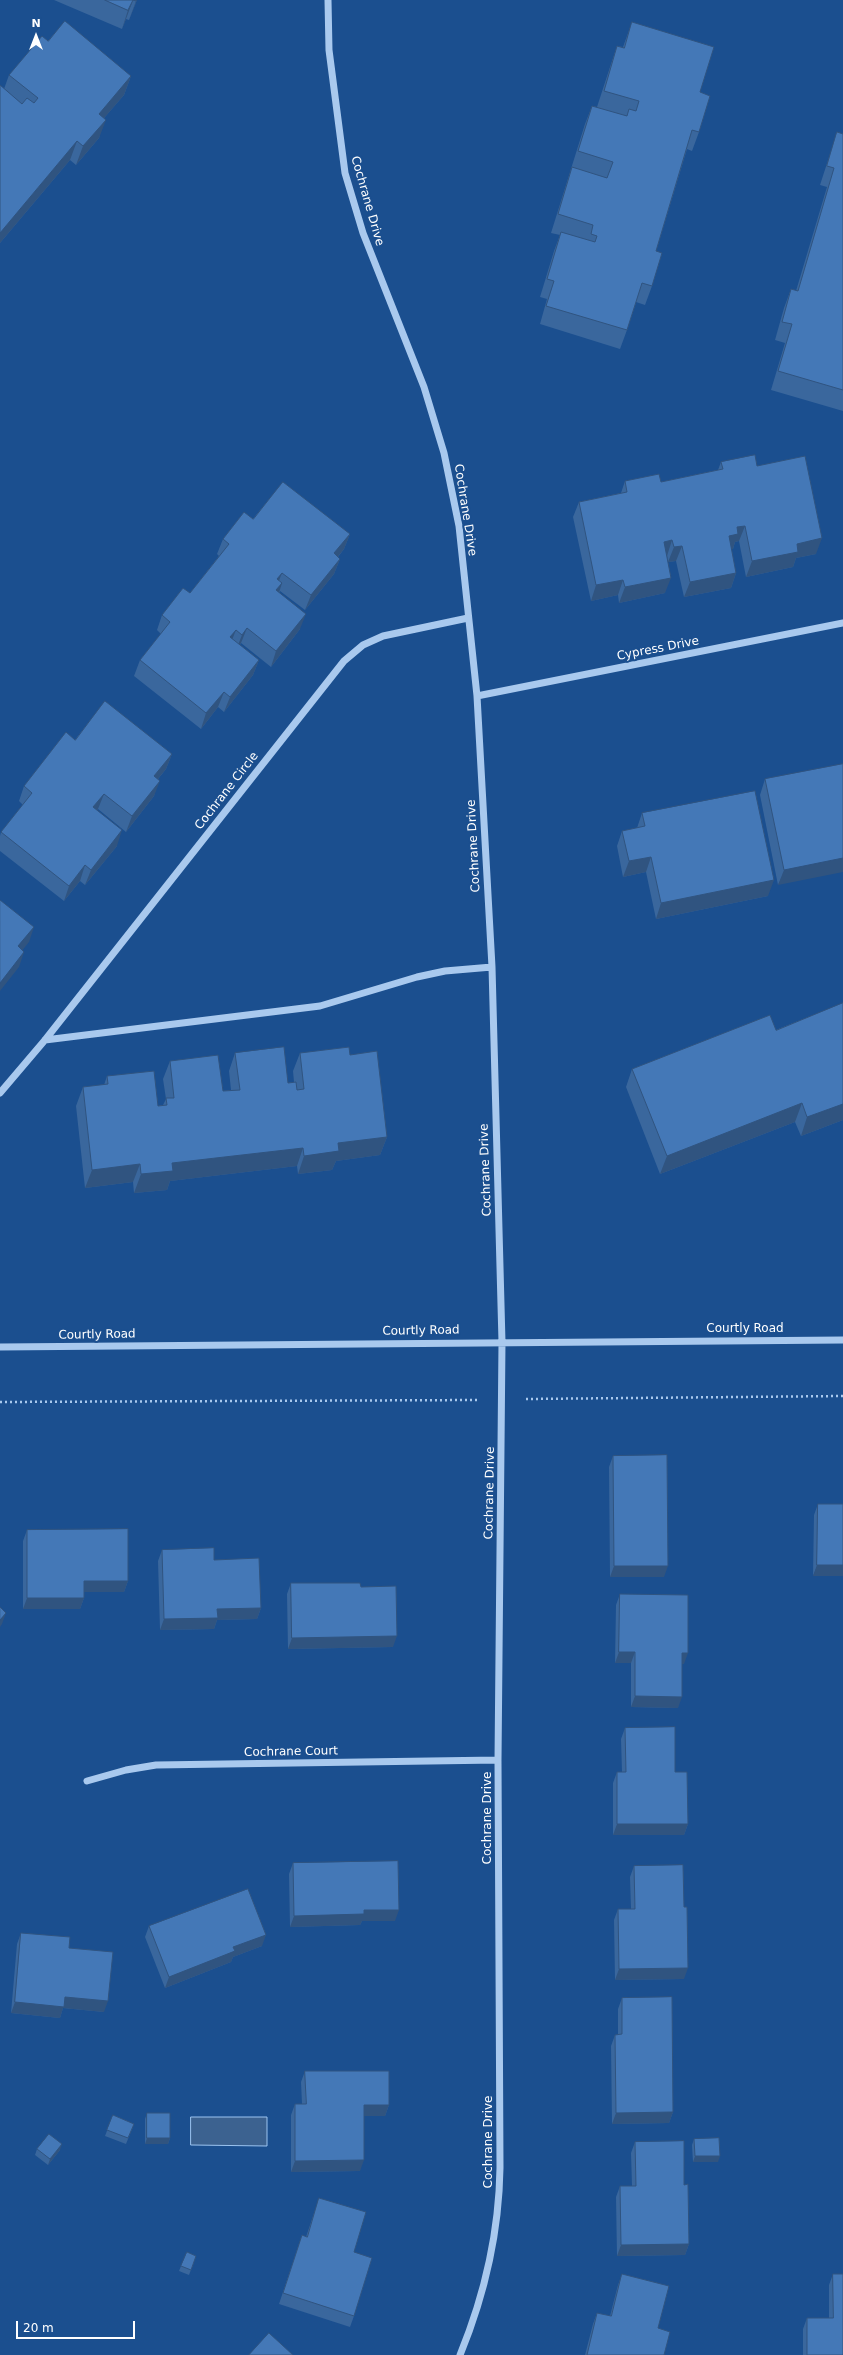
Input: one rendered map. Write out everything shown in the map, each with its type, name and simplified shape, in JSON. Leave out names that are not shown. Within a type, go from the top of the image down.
[{"type":"street","name":"Cochrane Drive","points":[[328,0],[329,50],[345,173],[363,233],[424,387],[444,453],[459,526],[477,696],[492,967],[502,1342],[498,1760],[500,2193],[490,2260],[477,2310],[460,2355]]},
{"type":"street","name":"Cochrane Circle","points":[[0,1093],[45,1040],[344,661],[363,645],[383,636],[468,618]]},
{"type":"street","name":"Cypress Drive","points":[[477,696],[843,623]]},
{"type":"street","points":[[45,1040],[320,1006],[417,977],[445,971],[492,967]]},
{"type":"street","name":"Courtly Road","points":[[0,1347],[843,1340]]},
{"type":"street","name":"Cochrane Court","points":[[87,1781],[126,1770],[156,1766],[498,1760]]},
{"type":"path","points":[[0,1402],[502,1400],[843,1396]]},
{"type":"water","points":[[191,2117],[267,2117],[267,2146],[191,2145]]},
{"type":"building","points":[[105,0],[133,0],[128,10]]},
{"type":"building","points":[[65,21],[131,76],[99,114],[106,120],[83,146],[77,141],[0,233],[0,85],[22,104],[27,98],[34,103],[38,98],[9,75],[42,36],[48,41]]},
{"type":"building","points":[[632,22],[714,47],[700,92],[710,96],[699,132],[692,130],[656,251],[662,253],[652,286],[642,283],[627,330],[546,306],[554,281],[547,279],[561,232],[595,242],[597,236],[591,234],[593,225],[558,214],[572,167],[607,178],[613,162],[578,151],[592,106],[627,116],[629,109],[636,111],[639,101],[604,91],[617,46],[624,48]]},
{"type":"building","points":[[837,132],[843,134],[843,390],[778,371],[792,324],[782,322],[791,289],[798,291],[834,168],[827,166]]},
{"type":"building","points":[[755,455],[757,466],[805,456],[822,538],[797,544],[798,552],[752,561],[745,526],[737,527],[738,534],[729,536],[736,573],[690,582],[682,546],[674,547],[672,540],[664,542],[671,578],[625,587],[623,580],[596,585],[579,502],[627,492],[625,481],[659,474],[661,482],[723,469],[721,462]]},
{"type":"building","points":[[283,482],[350,534],[334,553],[340,559],[311,595],[282,573],[277,579],[282,583],[276,590],[306,614],[276,651],[247,628],[242,635],[236,630],[230,637],[259,660],[230,697],[224,692],[206,713],[140,660],[170,622],[162,615],[183,588],[190,593],[229,544],[223,539],[244,512],[253,519]]},
{"type":"building","points":[[105,701],[172,754],[154,776],[160,781],[132,816],[104,794],[93,807],[122,830],[91,870],[85,865],[69,886],[1,832],[32,793],[24,786],[66,732],[75,740]]},
{"type":"building","points":[[843,764],[843,858],[784,870],[765,779]]},
{"type":"building","points":[[755,791],[774,880],[661,903],[651,857],[629,861],[622,831],[645,826],[642,813]]},
{"type":"building","points":[[0,900],[34,927],[18,946],[24,952],[0,983]]},
{"type":"building","points":[[843,1003],[843,1104],[807,1117],[802,1103],[667,1156],[632,1069],[770,1015],[776,1030]]},
{"type":"building","points":[[284,1047],[288,1083],[296,1082],[297,1090],[304,1089],[300,1053],[349,1047],[350,1055],[377,1051],[387,1137],[338,1143],[339,1151],[304,1156],[303,1148],[172,1163],[173,1171],[141,1174],[140,1164],[92,1170],[83,1087],[108,1084],[107,1076],[154,1071],[158,1106],[167,1105],[166,1098],[174,1098],[170,1061],[218,1055],[223,1091],[240,1090],[235,1053]]},
{"type":"building","points":[[667,1455],[668,1566],[614,1566],[613,1456]]},
{"type":"building","points":[[818,1504],[843,1504],[843,1565],[817,1565]]},
{"type":"building","points":[[128,1529],[128,1581],[84,1581],[84,1598],[27,1598],[27,1530]]},
{"type":"building","points":[[214,1548],[214,1560],[259,1558],[261,1608],[217,1609],[218,1618],[164,1619],[162,1550]]},
{"type":"building","points":[[291,1583],[360,1583],[361,1587],[396,1586],[397,1636],[292,1638]]},
{"type":"building","points":[[620,1594],[688,1595],[688,1653],[682,1653],[682,1697],[635,1696],[635,1652],[619,1652]]},
{"type":"building","points":[[0,1607],[6,1613],[0,1620]]},
{"type":"building","points":[[675,1727],[675,1772],[687,1772],[688,1824],[617,1824],[617,1772],[626,1772],[625,1728]]},
{"type":"building","points":[[398,1861],[399,1910],[364,1910],[364,1914],[294,1916],[293,1863]]},
{"type":"building","points":[[683,1865],[684,1907],[687,1907],[688,1968],[619,1969],[618,1909],[635,1909],[634,1866]]},
{"type":"building","points":[[248,1889],[266,1935],[233,1947],[235,1951],[169,1977],[149,1926]]},
{"type":"building","points":[[21,1933],[70,1937],[69,1948],[113,1952],[108,2001],[65,1997],[64,2007],[15,2002]]},
{"type":"building","points":[[672,1997],[673,2112],[616,2113],[615,2035],[622,2034],[622,1998]]},
{"type":"building","points":[[305,2071],[389,2071],[389,2105],[364,2105],[364,2160],[295,2161],[295,2104],[306,2104]]},
{"type":"building","points":[[147,2113],[170,2113],[170,2138],[147,2138]]},
{"type":"building","points":[[113,2115],[134,2124],[128,2138],[107,2130]]},
{"type":"building","points":[[49,2134],[62,2144],[50,2159],[37,2149]]},
{"type":"building","points":[[719,2138],[720,2156],[695,2156],[694,2139]]},
{"type":"building","points":[[684,2141],[684,2185],[688,2184],[689,2244],[621,2245],[620,2186],[636,2186],[635,2142]]},
{"type":"building","points":[[319,2198],[366,2212],[354,2252],[372,2258],[354,2316],[283,2293],[302,2235],[307,2237]]},
{"type":"building","points":[[187,2252],[196,2256],[191,2270],[181,2266]]},
{"type":"building","points":[[622,2274],[669,2286],[658,2328],[670,2332],[664,2355],[587,2355],[597,2313],[611,2316]]},
{"type":"building","points":[[833,2274],[843,2274],[843,2355],[807,2355],[807,2318],[833,2318]]},
{"type":"building","points":[[269,2333],[293,2355],[249,2355]]}]
